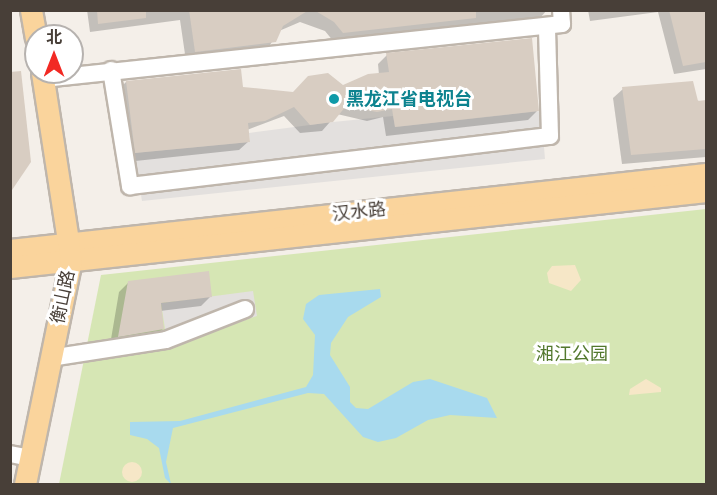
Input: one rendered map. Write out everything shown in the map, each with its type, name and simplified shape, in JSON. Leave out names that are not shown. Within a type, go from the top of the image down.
[{"type":"main road","name":"衡山路","points":[[25,484],[20,456],[50,358],[70,252],[43,84]]},
{"type":"main road","name":"汉水路","points":[[10,267],[70,252],[706,174]]},
{"type":"main road","name":"汉水路","points":[[10,250],[70,252],[706,191]]},
{"type":"lane","points":[[84,72],[547,26],[562,24],[561,10]]},
{"type":"lane","points":[[111,70],[130,186],[550,136],[547,26]]},
{"type":"lane","points":[[50,358],[166,340],[245,309]]},
{"type":"green space","name":"湘江公园","points":[[706,209],[706,484],[59,484],[101,275]]},
{"type":"sand","points":[[575,265],[581,280],[571,291],[549,283],[547,273],[552,266]]},
{"type":"sand","points":[[646,379],[661,388],[661,392],[629,395],[630,389]]},
{"type":"sand","points":[[132,462],[139,465],[142,472],[139,479],[132,482],[125,479],[122,472],[125,465]]},
{"type":"shaded area","points":[[541,111],[545,159],[142,201],[134,153],[250,142],[249,133],[333,122],[393,116],[395,127]]},
{"type":"shaded area","points":[[253,291],[257,316],[168,348],[161,303]]},
{"type":"water","points":[[380,289],[381,297],[348,317],[331,343],[330,355],[350,387],[350,402],[356,408],[368,409],[413,382],[430,379],[487,398],[497,418],[450,415],[428,420],[396,438],[378,442],[363,437],[324,394],[308,393],[173,428],[166,462],[171,484],[165,478],[159,448],[147,439],[130,435],[130,422],[180,421],[306,387],[313,375],[315,335],[303,319],[306,304],[319,295]]},
{"type":"building","points":[[97,10],[146,10],[146,18],[98,24]]},
{"type":"building","points":[[189,10],[309,10],[283,26],[276,42],[195,52]]},
{"type":"building","points":[[314,10],[476,10],[476,18],[343,33],[334,22]]},
{"type":"building","points":[[669,10],[706,10],[706,62],[683,66]]},
{"type":"building","name":"黑龙江省电视台","points":[[532,38],[539,111],[395,127],[392,109],[377,112],[346,106],[333,122],[310,125],[294,107],[265,121],[248,123],[250,142],[135,153],[126,81],[241,69],[243,87],[293,92],[308,76],[328,73],[343,85],[368,74],[389,72],[386,53]]},
{"type":"building","points":[[21,71],[31,162],[10,193],[10,72]]},
{"type":"building","points":[[693,81],[698,101],[706,100],[706,149],[631,155],[622,87]]},
{"type":"building","points":[[209,271],[212,297],[161,303],[164,329],[118,337],[128,281]]},
{"type":"place","name":"黑龙江省电视台","points":[[334,99]]}]
